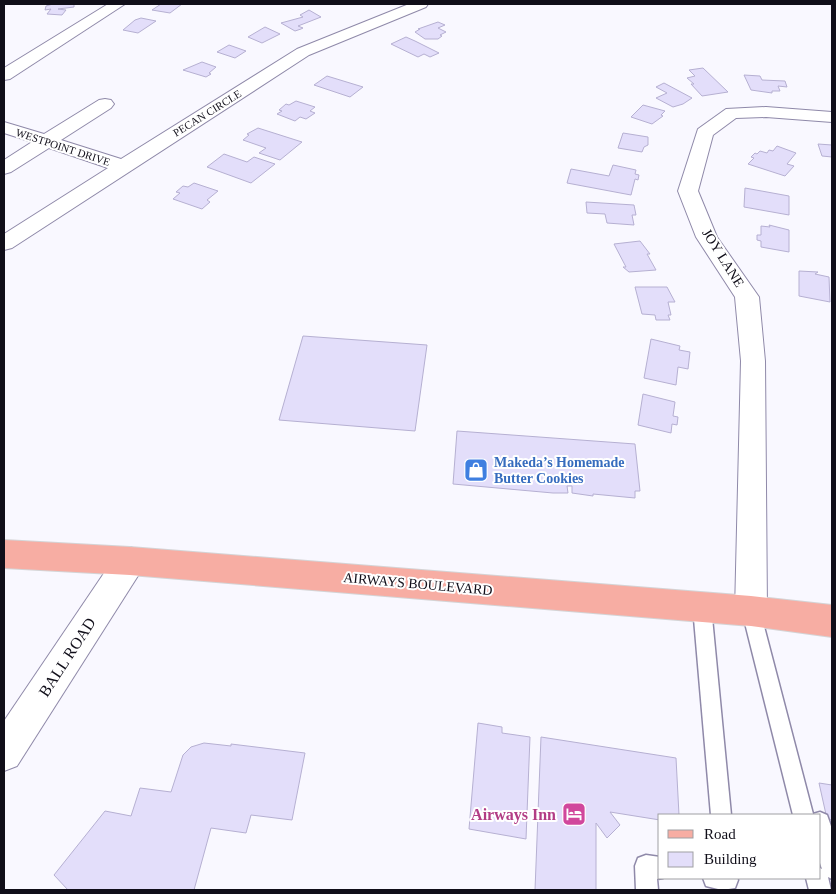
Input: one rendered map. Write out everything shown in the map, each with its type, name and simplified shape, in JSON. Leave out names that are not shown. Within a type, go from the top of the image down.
[{"type":"main road","name":"AIRWAYS BOULEVARD","points":[[4,554],[130,561],[702,607],[832,621]]},
{"type":"street","points":[[4,75],[118,4]]},
{"type":"street","name":"PECAN CIRCLE","points":[[4,243],[303,52],[421,4]]},
{"type":"street","points":[[4,168],[105,104]]},
{"type":"street","name":"JOY LANE","points":[[751,611],[753,361],[747,297],[707,237],[688,191],[704,133],[732,113],[766,112],[832,117]]},
{"type":"street","name":"WESTPOINT DRIVE","points":[[4,128],[122,166]]},
{"type":"street","name":"BALL ROAD","points":[[4,753],[130,561]]},
{"type":"lane","points":[[702,607],[721,814]]},
{"type":"lane","points":[[751,611],[803,814]]},
{"type":"lane","points":[[794,776],[815,814]]},
{"type":"lane","points":[[821,826],[832,868]]},
{"type":"lane","points":[[647,890],[646,866],[658,868]]},
{"type":"building","points":[[74,4],[74,7],[58,9],[66,10],[62,15],[47,14],[51,9],[45,10],[46,6]]},
{"type":"building","points":[[161,4],[182,4],[170,13],[152,10]]},
{"type":"building","points":[[309,10],[321,17],[298,26],[303,28],[295,31],[281,23],[303,17],[300,15]]},
{"type":"building","points":[[141,18],[156,21],[138,33],[123,30],[135,20]]},
{"type":"building","points":[[438,22],[445,25],[438,28],[446,32],[440,35],[442,36],[438,39],[425,39],[415,32],[420,29],[418,29]]},
{"type":"building","points":[[265,27],[280,34],[262,43],[248,37]]},
{"type":"building","points":[[406,37],[439,53],[430,57],[424,54],[418,57],[391,44]]},
{"type":"building","points":[[229,45],[246,51],[235,58],[217,52]]},
{"type":"building","points":[[202,62],[216,67],[206,77],[183,70]]},
{"type":"building","points":[[703,68],[728,92],[702,96],[691,84],[694,84],[687,78],[695,76],[689,70]]},
{"type":"building","points":[[744,75],[760,76],[762,80],[785,81],[787,87],[778,86],[780,91],[772,91],[772,93],[751,90]]},
{"type":"building","points":[[327,76],[363,87],[350,97],[314,85]]},
{"type":"building","points":[[664,83],[692,98],[683,104],[673,107],[656,98],[667,93],[656,87]]},
{"type":"building","points":[[296,101],[315,107],[310,111],[315,113],[306,119],[300,117],[295,121],[277,114],[282,111],[279,110],[286,104],[289,105]]},
{"type":"building","points":[[643,105],[665,111],[661,115],[663,116],[652,124],[631,117]]},
{"type":"building","points":[[258,128],[302,142],[280,160],[259,153],[266,148],[243,140],[249,135],[247,134]]},
{"type":"building","points":[[623,133],[648,137],[648,145],[644,147],[642,152],[618,148]]},
{"type":"building","points":[[818,144],[832,145],[832,157],[822,156]]},
{"type":"building","points":[[777,146],[796,153],[787,164],[794,166],[785,176],[748,164],[754,158],[751,157],[755,153],[757,154],[760,151],[767,153],[769,150],[773,151]]},
{"type":"building","points":[[224,154],[247,162],[254,157],[275,164],[251,183],[207,167]]},
{"type":"building","points":[[613,165],[636,170],[635,174],[639,175],[638,180],[635,179],[631,195],[567,183],[571,169],[609,176]]},
{"type":"building","points":[[194,183],[218,191],[207,200],[210,202],[202,209],[173,199],[180,193],[176,192],[183,186],[188,187]]},
{"type":"building","points":[[745,188],[789,196],[789,215],[744,207]]},
{"type":"building","points":[[586,202],[634,205],[636,215],[632,215],[634,225],[607,223],[605,214],[587,213]]},
{"type":"building","points":[[769,225],[789,230],[789,252],[761,247],[761,241],[757,240],[757,235],[761,235],[761,226],[770,227]]},
{"type":"building","points":[[640,241],[650,254],[647,254],[656,270],[629,272],[623,267],[626,267],[614,244]]},
{"type":"building","points":[[799,271],[818,272],[815,274],[829,277],[830,302],[799,296]]},
{"type":"building","points":[[635,287],[667,287],[675,302],[668,302],[671,315],[668,315],[670,320],[656,320],[655,315],[642,314]]},
{"type":"building","points":[[303,336],[427,345],[415,431],[279,420]]},
{"type":"building","points":[[651,339],[680,346],[679,350],[690,352],[688,369],[678,367],[676,385],[644,378]]},
{"type":"building","points":[[643,394],[675,402],[673,416],[678,417],[677,425],[672,424],[671,433],[638,425]]},
{"type":"building","points":[[457,431],[635,444],[640,491],[635,491],[635,498],[572,493],[572,486],[567,486],[568,493],[553,493],[453,484]]},
{"type":"building","points":[[478,723],[502,727],[502,733],[530,737],[526,839],[469,829]]},
{"type":"building","name":"Airways Inn","points":[[541,737],[676,758],[679,814],[658,814],[658,820],[610,812],[620,825],[607,838],[596,823],[596,890],[535,890]]},
{"type":"building","points":[[204,743],[231,746],[231,744],[305,753],[292,820],[251,815],[246,833],[211,828],[194,890],[68,890],[54,875],[105,811],[131,816],[140,788],[171,792],[183,755],[191,747]]},
{"type":"building","points":[[819,783],[832,785],[832,820],[827,819]]},
{"type":"place","name":"Makeda’s Homemade Butter Cookies","points":[[476,470]]},
{"type":"place","name":"Airways Inn","points":[[574,814]]}]
